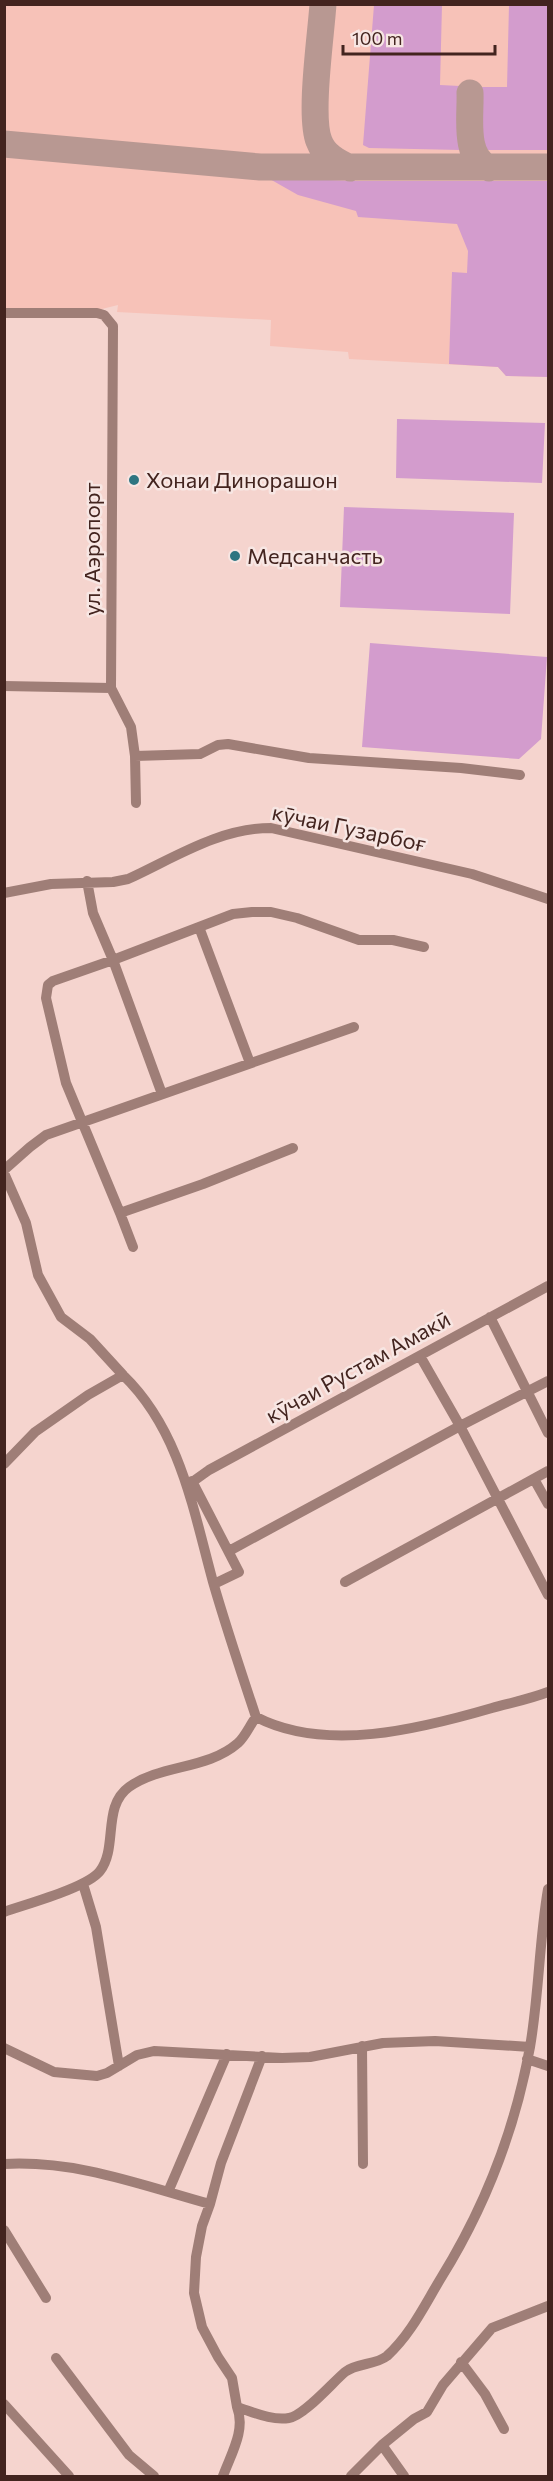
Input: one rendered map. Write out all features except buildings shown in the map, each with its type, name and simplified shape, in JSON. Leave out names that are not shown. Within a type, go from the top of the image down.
[{"type":"street","name":"ул. Аэропорт","points":[[4,313],[97,313],[110,320],[114,333],[111,688]]},
{"type":"street","points":[[4,686],[111,688],[131,727],[135,756],[136,803]]},
{"type":"street","points":[[135,756],[200,754],[218,745],[228,744],[309,758],[461,768],[520,775]]},
{"type":"street","name":"кӯчаи Гузарбоғ","points":[[4,893],[51,884],[87,881],[113,882],[128,879],[217,837],[238,830],[271,828],[472,874],[549,899]]},
{"type":"street","points":[[87,881],[93,913],[113,960],[162,1094]]},
{"type":"street","points":[[133,1247],[66,1083],[46,990],[53,981],[233,914],[252,912],[271,912],[297,918],[359,940],[393,940],[424,947]]},
{"type":"street","points":[[199,927],[250,1063]]},
{"type":"street","points":[[214,1584],[239,1572],[229,1551],[190,1483],[154,1411],[139,1391],[90,1339],[61,1317],[38,1275],[26,1222],[4,1172],[46,1135],[354,1027]]},
{"type":"street","points":[[120,1213],[203,1184],[293,1148]]},
{"type":"street","name":"кӯчаи Рустам Амакӣ","points":[[190,1483],[549,1286]]},
{"type":"street","points":[[490,1317],[549,1433]]},
{"type":"street","points":[[420,1356],[460,1426],[549,1595]]},
{"type":"street","points":[[4,1464],[35,1432],[88,1395],[123,1375]]},
{"type":"street","points":[[229,1551],[460,1426],[549,1381]]},
{"type":"street","points":[[345,1582],[549,1471]]},
{"type":"street","points":[[534,1479],[549,1504]]},
{"type":"street","points":[[190,1483],[214,1584],[256,1717],[285,1730],[311,1735],[387,1733],[446,1722],[548,1695]]},
{"type":"street","points":[[4,1912],[83,1884],[100,1872],[108,1857],[110,1829],[116,1804],[126,1789],[142,1779],[211,1760],[239,1743],[256,1717]]},
{"type":"street","points":[[83,1884],[96,1927],[119,2066]]},
{"type":"street","points":[[237,2407],[270,2418],[291,2418],[331,2387],[346,2371],[385,2358],[410,2331],[461,2248],[478,2214],[510,2134],[530,2047],[542,1923],[549,1889]]},
{"type":"street","points":[[4,2048],[54,2072],[97,2076],[137,2055],[154,2051],[282,2058],[310,2057],[383,2043],[435,2041],[530,2047]]},
{"type":"street","points":[[362,2046],[363,2164]]},
{"type":"street","points":[[168,2192],[227,2054]]},
{"type":"street","points":[[223,2476],[240,2431],[242,2419],[237,2407],[232,2378],[202,2327],[194,2293],[196,2257],[202,2226],[221,2163],[262,2056]]},
{"type":"street","points":[[527,2059],[549,2066]]},
{"type":"street","points":[[4,2164],[69,2166],[110,2175],[210,2204]]},
{"type":"street","points":[[4,2230],[46,2298]]},
{"type":"street","points":[[352,2476],[382,2445],[414,2419],[427,2412],[443,2385],[492,2328],[549,2306]]},
{"type":"street","points":[[56,2358],[129,2455],[154,2476]]},
{"type":"street","points":[[461,2362],[484,2394],[504,2429]]},
{"type":"street","points":[[4,2404],[69,2476]]},
{"type":"street","points":[[382,2445],[404,2476]]},
{"type":"shaded area","points":[[5,5],[548,5],[548,377],[506,376],[498,367],[349,359],[348,352],[270,346],[271,320],[117,312],[118,305],[102,309],[5,309]]},
{"type":"shaded area","points":[[374,5],[442,5],[440,85],[460,86],[460,150],[369,148],[363,145]]},
{"type":"shaded area","points":[[509,5],[548,5],[548,150],[488,150],[483,145],[481,87],[507,87]]},
{"type":"shaded area","points":[[268,178],[359,181],[548,181],[548,377],[506,376],[498,367],[449,364],[452,272],[467,273],[468,251],[457,224],[358,217],[356,211],[298,195]]},
{"type":"shaded area","points":[[397,419],[545,423],[542,483],[396,478]]},
{"type":"shaded area","points":[[344,507],[514,513],[510,614],[340,607]]},
{"type":"shaded area","points":[[370,643],[547,657],[541,739],[519,759],[362,747]]},
{"type":"taxiway","points":[[323,4],[315,95],[316,129],[324,150],[336,161],[350,168]]},
{"type":"taxiway","points":[[470,93],[472,146],[481,163],[489,168]]},
{"type":"taxiway","points":[[4,144],[260,167],[548,167]]},
{"type":"place","name":"Хонаи Динорашон","points":[[134,480]]},
{"type":"place","name":"Медсанчасть","points":[[235,556]]}]
